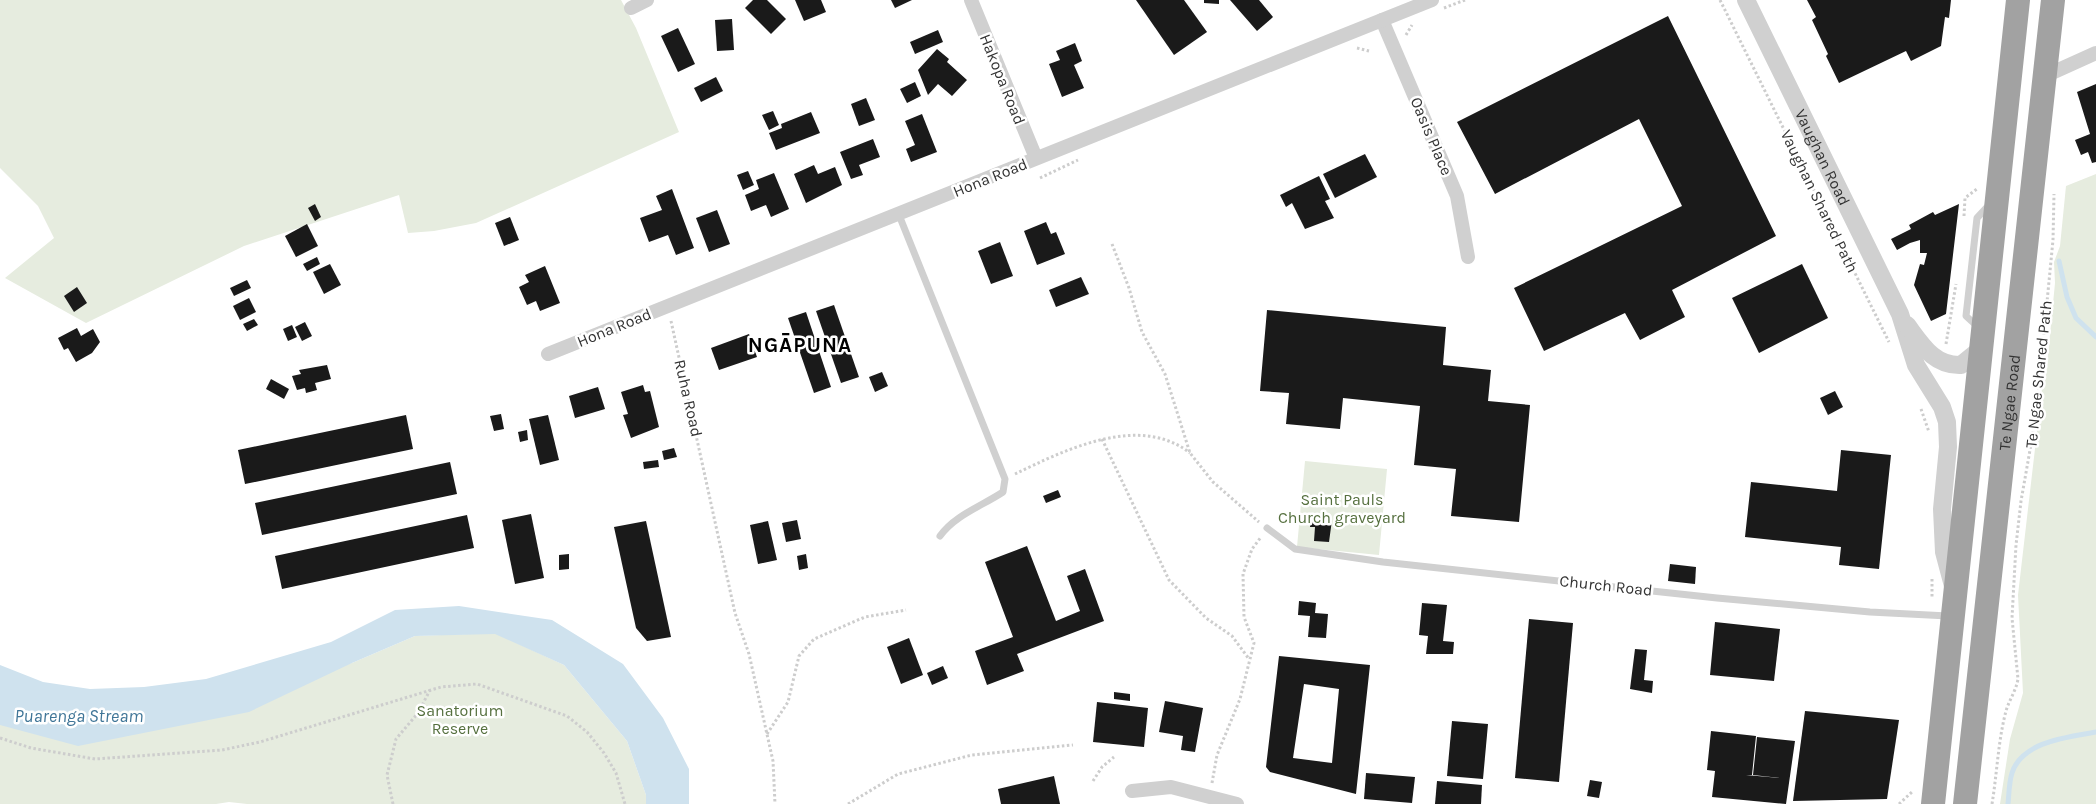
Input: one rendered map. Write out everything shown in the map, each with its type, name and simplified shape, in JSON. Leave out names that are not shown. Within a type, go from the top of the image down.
[{"type":"highway","name":"Te Ngae Road","points":[[1933,804],[1947,608],[1983,340],[2018,0]]},
{"type":"highway","name":"Te Ngae Road","points":[[1965,804],[2052,0]]},
{"type":"street","points":[[631,8],[647,0]]},
{"type":"street","name":"Hakopa Road","points":[[971,0],[1036,158]]},
{"type":"street","name":"Hona Road","points":[[548,354],[1432,0]]},
{"type":"street","name":"Vaughan Road","points":[[1746,0],[1900,314],[1916,366],[1942,407],[1947,422],[1948,447],[1942,509],[1947,608]]},
{"type":"street","name":"Oasis Place","points":[[1382,20],[1457,196],[1468,256]]},
{"type":"street","points":[[2045,76],[2096,53]]},
{"type":"street","name":"Vaughan Road","points":[[1900,314],[1930,354],[1945,364],[1961,365],[1983,340]]},
{"type":"street","points":[[1132,791],[1171,787],[1237,804]]},
{"type":"lane","points":[[899,215],[1005,479],[1003,492],[976,507],[946,529],[940,536]]},
{"type":"lane","name":"Church Road","points":[[1267,528],[1295,549],[1383,562],[1717,598],[1947,608]]},
{"type":"path","name":"Vaughan Shared Path","points":[[1720,0],[1893,350]]},
{"type":"path","points":[[1963,220],[1965,198],[1972,195],[1978,188],[1979,180]]},
{"type":"path","name":"Te Ngae Shared Path","points":[[1992,804],[2005,713],[2011,694],[2017,688],[2018,679],[2012,618],[2016,545],[2036,416],[2053,240],[2054,193]]},
{"type":"path","points":[[1112,244],[1129,288],[1142,332],[1165,374],[1190,453]]},
{"type":"path","points":[[1946,348],[1957,275]]},
{"type":"path","name":"Ruha Road","points":[[668,306],[710,490],[715,525],[735,613],[749,654],[773,761],[775,804]]},
{"type":"path","points":[[1919,403],[1930,436]]},
{"type":"path","points":[[1005,479],[1078,446],[1102,439],[1142,436],[1176,442],[1190,453],[1213,482],[1267,528],[1252,549],[1243,574],[1244,617],[1254,643],[1240,699],[1217,755],[1210,797]]},
{"type":"path","points":[[1102,439],[1169,580],[1206,618],[1232,636],[1250,660]]},
{"type":"path","points":[[1932,577],[1947,608]]},
{"type":"path","points":[[766,734],[788,702],[799,656],[814,639],[865,617],[906,610]]},
{"type":"path","points":[[0,738],[30,748],[95,759],[222,750],[260,742],[441,687],[476,684],[567,716],[587,732],[616,773],[625,804]]},
{"type":"path","points":[[393,804],[387,776],[396,739],[418,713],[430,690]]},
{"type":"path","points":[[848,804],[898,774],[972,755],[1073,745]]},
{"type":"path","points":[[1093,781],[1102,767],[1114,757]]},
{"type":"path","points":[[1899,804],[1914,788]]},
{"type":"green space","points":[[0,0],[621,0],[636,28],[679,132],[476,223],[434,231],[408,233],[399,195],[244,246],[86,323],[5,278],[54,238],[38,206],[0,168]]},
{"type":"green space","points":[[2096,174],[2096,804],[2000,804],[2010,739],[2023,693],[2018,595],[2044,371],[2048,355],[2055,283],[2054,262],[2060,246],[2066,186]]},
{"type":"green space","name":"Saint Pauls Church graveyard","points":[[1305,461],[1387,469],[1379,555],[1297,547]]},
{"type":"green space","name":"Sanatorium Reserve","points":[[495,633],[564,665],[627,741],[646,795],[646,804],[247,804],[229,802],[216,804],[0,804],[0,725],[352,663],[415,636]]},
{"type":"water","name":"Puarenga Stream","points":[[459,606],[552,620],[623,664],[663,718],[689,769],[689,804],[646,804],[646,795],[627,741],[564,665],[495,634],[415,636],[352,663],[249,712],[78,746],[0,725],[0,665],[43,682],[90,689],[144,687],[206,679],[331,642],[395,610]]},
{"type":"building","points":[[753,0],[767,0],[786,19],[771,34],[745,8]]},
{"type":"building","points":[[795,0],[821,0],[826,12],[804,21]]},
{"type":"building","points":[[891,0],[912,0],[895,8]]},
{"type":"building","points":[[1136,0],[1184,0],[1207,32],[1174,55]]},
{"type":"building","points":[[1204,0],[1219,0],[1219,4],[1204,3]]},
{"type":"building","points":[[1230,0],[1259,0],[1273,17],[1257,31]]},
{"type":"building","points":[[1807,0],[1951,0],[1949,18],[1945,17],[1941,46],[1911,61],[1906,51],[1839,83],[1812,20],[1816,17]]},
{"type":"building","points":[[1668,16],[1776,236],[1672,290],[1685,317],[1640,340],[1625,313],[1544,351],[1514,288],[1682,206],[1639,119],[1495,194],[1457,122]]},
{"type":"building","points":[[732,19],[734,50],[717,51],[715,20]]},
{"type":"building","points":[[678,28],[695,64],[678,72],[661,36]]},
{"type":"building","points":[[938,30],[943,42],[915,54],[910,42]]},
{"type":"building","points":[[1075,43],[1082,61],[1074,65],[1084,88],[1062,97],[1049,64],[1060,60],[1056,51]]},
{"type":"building","points":[[937,49],[949,59],[947,62],[967,80],[952,96],[938,84],[928,95],[918,70]]},
{"type":"building","points":[[716,77],[723,91],[701,102],[694,88]]},
{"type":"building","points":[[915,82],[921,96],[907,103],[900,89]]},
{"type":"building","points":[[2096,84],[2096,162],[2092,163],[2088,152],[2081,155],[2075,140],[2090,134],[2077,92]]},
{"type":"building","points":[[866,98],[875,120],[859,126],[851,104]]},
{"type":"building","points":[[773,111],[779,125],[769,130],[762,115]]},
{"type":"building","points":[[811,112],[820,133],[776,150],[769,133],[782,128],[781,124]]},
{"type":"building","points":[[922,114],[937,152],[911,162],[906,149],[915,145],[905,121]]},
{"type":"building","points":[[873,139],[880,157],[859,165],[863,175],[851,179],[840,152]]},
{"type":"building","points":[[1365,154],[1377,177],[1335,198],[1323,174]]},
{"type":"building","points":[[814,165],[818,174],[835,167],[842,185],[806,203],[794,174]]},
{"type":"building","points":[[748,171],[754,185],[743,190],[737,175]]},
{"type":"building","points":[[774,173],[789,209],[771,217],[766,205],[751,211],[745,195],[759,189],[756,180]]},
{"type":"building","points":[[1319,176],[1330,199],[1325,201],[1334,218],[1305,229],[1292,203],[1286,207],[1280,195]]},
{"type":"building","points":[[672,189],[694,248],[676,255],[668,235],[649,242],[640,218],[662,210],[656,196]]},
{"type":"building","points":[[315,204],[321,217],[315,221],[308,208]]},
{"type":"building","points":[[1959,204],[1946,314],[1931,321],[1914,285],[1920,264],[1924,265],[1927,253],[1920,253],[1920,240],[1897,250],[1891,239],[1911,229],[1909,225],[1933,212],[1935,215]]},
{"type":"building","points":[[717,210],[730,244],[709,252],[696,218]]},
{"type":"building","points":[[510,217],[519,240],[504,246],[495,223]]},
{"type":"building","points":[[1046,222],[1051,234],[1056,232],[1065,254],[1037,265],[1024,231]]},
{"type":"building","points":[[307,224],[318,246],[296,257],[285,236]]},
{"type":"building","points":[[1000,242],[1013,276],[991,284],[978,251]]},
{"type":"building","points":[[317,257],[320,264],[307,271],[303,264]]},
{"type":"building","points":[[330,264],[341,285],[324,294],[313,272]]},
{"type":"building","points":[[1802,264],[1828,318],[1759,353],[1732,298]]},
{"type":"building","points":[[545,266],[560,303],[540,311],[536,301],[527,305],[519,287],[529,282],[525,275]]},
{"type":"building","points":[[1081,277],[1089,294],[1056,307],[1049,290]]},
{"type":"building","points":[[247,280],[251,288],[234,296],[230,288]]},
{"type":"building","points":[[77,287],[87,303],[74,312],[64,296]]},
{"type":"building","points":[[249,298],[256,312],[240,320],[233,306]]},
{"type":"building","points":[[834,305],[859,377],[841,383],[816,311]]},
{"type":"building","points":[[1267,310],[1446,327],[1443,365],[1491,370],[1488,401],[1530,405],[1519,522],[1451,516],[1456,469],[1414,465],[1420,406],[1343,398],[1340,429],[1286,424],[1289,393],[1260,391]]},
{"type":"building","points":[[806,312],[831,387],[814,393],[788,318]]},
{"type":"building","points":[[254,319],[258,325],[247,331],[243,324]]},
{"type":"building","points":[[305,322],[312,336],[302,341],[295,327]]},
{"type":"building","points":[[292,325],[297,337],[288,341],[283,329]]},
{"type":"building","points":[[77,328],[81,336],[93,329],[100,342],[92,353],[76,362],[68,348],[64,350],[58,338]]},
{"type":"building","points":[[749,334],[757,357],[719,370],[711,348]]},
{"type":"building","points":[[327,365],[331,379],[315,383],[317,390],[306,393],[305,388],[297,390],[292,376],[301,374],[299,370]]},
{"type":"building","points":[[882,372],[888,386],[875,392],[869,377]]},
{"type":"building","points":[[271,379],[289,389],[284,399],[266,389]]},
{"type":"building","points":[[643,385],[645,392],[650,391],[659,427],[631,438],[623,415],[628,414],[621,392]]},
{"type":"building","points":[[598,387],[605,409],[575,418],[569,396]]},
{"type":"building","points":[[1835,391],[1843,407],[1828,415],[1820,398]]},
{"type":"building","points":[[501,414],[504,429],[494,431],[490,416]]},
{"type":"building","points":[[406,415],[413,449],[245,484],[238,450]]},
{"type":"building","points":[[548,415],[559,460],[540,465],[529,419]]},
{"type":"building","points":[[527,430],[528,440],[520,442],[518,432]]},
{"type":"building","points":[[674,448],[677,457],[664,460],[662,451]]},
{"type":"building","points":[[1841,450],[1891,455],[1879,569],[1839,565],[1841,547],[1745,537],[1751,482],[1837,491]]},
{"type":"building","points":[[658,460],[659,467],[644,469],[643,462]]},
{"type":"building","points":[[450,462],[457,494],[262,535],[255,503]]},
{"type":"building","points":[[1058,490],[1061,497],[1046,503],[1043,496]]},
{"type":"building","points":[[531,514],[544,578],[515,584],[502,520]]},
{"type":"building","points":[[467,515],[474,548],[282,589],[275,556]]},
{"type":"building","points":[[1311,518],[1332,520],[1329,542],[1314,541],[1315,527],[1310,527]]},
{"type":"building","points":[[797,520],[801,539],[786,542],[782,523]]},
{"type":"building","points":[[646,521],[671,637],[647,641],[636,628],[614,527]]},
{"type":"building","points":[[768,521],[777,560],[758,564],[750,525]]},
{"type":"building","points":[[1027,546],[1056,621],[1080,611],[1067,576],[1085,569],[1104,621],[1017,654],[1024,671],[987,685],[975,651],[1013,637],[985,562]]},
{"type":"building","points":[[569,554],[569,569],[559,570],[559,555]]},
{"type":"building","points":[[806,554],[808,568],[799,570],[797,556]]},
{"type":"building","points":[[1670,564],[1696,567],[1695,584],[1668,581]]},
{"type":"building","points":[[1299,601],[1316,603],[1315,613],[1328,614],[1326,638],[1308,637],[1310,616],[1298,615]]},
{"type":"building","points":[[1422,603],[1447,605],[1443,641],[1454,642],[1453,654],[1426,654],[1428,636],[1419,635]]},
{"type":"building","points":[[1529,619],[1573,623],[1559,782],[1515,778]]},
{"type":"building","points":[[1715,622],[1780,629],[1774,681],[1710,675]]},
{"type":"building","points":[[909,638],[923,675],[901,684],[887,647]]},
{"type":"building","points":[[1635,649],[1647,650],[1644,680],[1653,681],[1652,693],[1630,689]]},
{"type":"building","points":[[1279,656],[1370,665],[1356,794],[1270,772],[1266,767]],"holes":[[[1304,684],[1339,689],[1332,763],[1293,758]]]},
{"type":"building","points":[[943,666],[948,678],[932,685],[927,673]]},
{"type":"building","points":[[1114,692],[1130,694],[1130,701],[1114,699]]},
{"type":"building","points":[[1165,701],[1203,708],[1195,752],[1181,750],[1183,736],[1159,732]]},
{"type":"building","points":[[1097,702],[1148,708],[1144,747],[1093,742]]},
{"type":"building","points":[[1805,711],[1899,720],[1887,799],[1793,801]]},
{"type":"building","points":[[1452,721],[1488,724],[1483,779],[1447,776]]},
{"type":"building","points":[[1711,731],[1756,736],[1752,775],[1746,775],[1780,778],[1753,775],[1757,737],[1795,741],[1786,804],[1712,797],[1715,771],[1707,770]]},
{"type":"building","points":[[1366,773],[1415,777],[1412,803],[1364,799]]},
{"type":"building","points":[[1054,776],[1060,804],[1001,804],[998,789]]},
{"type":"building","points":[[1590,780],[1602,782],[1599,798],[1587,796]]},
{"type":"building","points":[[1437,781],[1482,785],[1481,804],[1435,804]]},
{"type":"waterway","points":[[2059,261],[2067,297],[2076,318],[2096,337]]},
{"type":"waterway","points":[[2008,804],[2012,773],[2017,762],[2026,754],[2048,742],[2096,732]]},
{"type":"district","name":"NGĀPUNA","points":[[800,345]]}]
